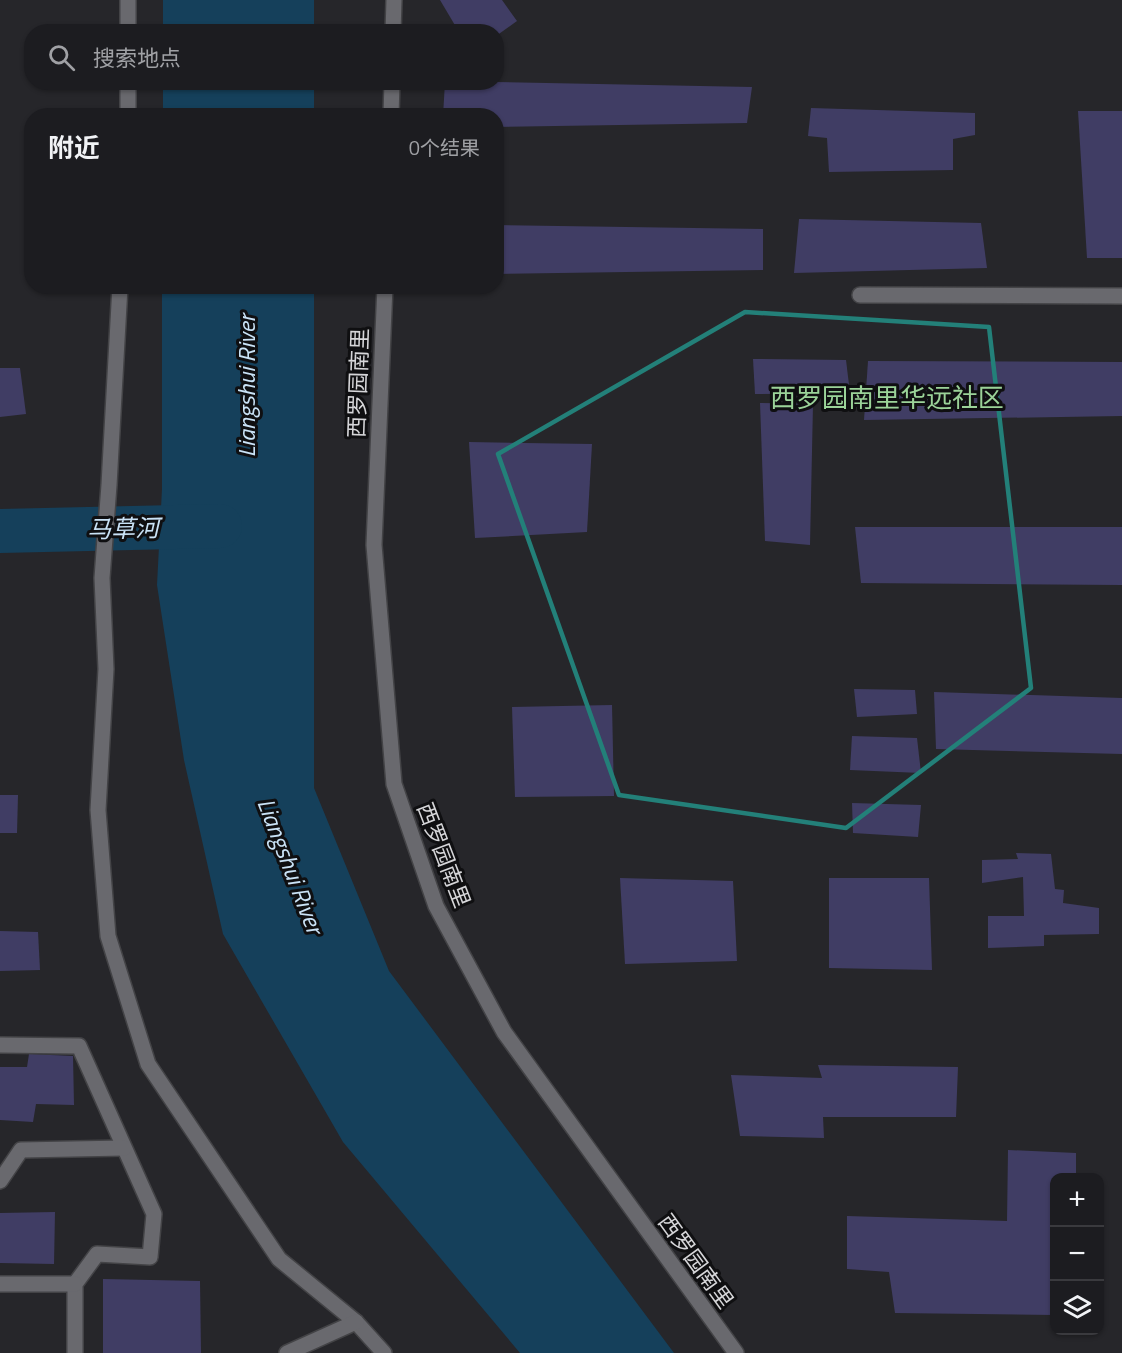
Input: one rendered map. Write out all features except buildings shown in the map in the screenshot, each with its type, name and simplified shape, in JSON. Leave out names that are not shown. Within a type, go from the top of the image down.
[{"type":"street","points":[[129,0],[129,24]]},
{"type":"street","points":[[393,24],[394,0]]},
{"type":"street","points":[[129,90],[129,108]]},
{"type":"street","points":[[391,108],[392,90]]},
{"type":"street","points":[[120,294],[110,485],[102,578],[106,669],[98,810],[108,936],[148,1064],[279,1259],[356,1322],[384,1353]]},
{"type":"street","name":"西罗园南里","points":[[385,294],[374,545],[394,784],[436,906],[504,1032],[736,1353]]},
{"type":"street","points":[[860,295],[1122,296]]},
{"type":"street","points":[[0,1046],[79,1046],[154,1214],[150,1257],[97,1254],[75,1284],[75,1353]]},
{"type":"street","points":[[0,1181],[21,1150],[124,1148]]},
{"type":"street","points":[[0,1284],[75,1284]]},
{"type":"street","points":[[287,1353],[356,1322]]},
{"type":"highlighted area","points":[[745,312],[989,327],[1031,688],[846,828],[619,795],[498,454]]},
{"type":"water","points":[[163,0],[314,0],[314,24],[163,24]]},
{"type":"water","points":[[163,90],[314,90],[314,108],[163,108]]},
{"type":"water","name":"Liangshui River","points":[[162,294],[314,294],[314,788],[389,971],[674,1353],[520,1353],[343,1142],[223,934],[184,760],[157,585],[162,489]]},
{"type":"waterway","name":"马草河","points":[[0,531],[220,526]]},
{"type":"district","name":"西罗园南里华远社区","points":[[887,398]]}]
